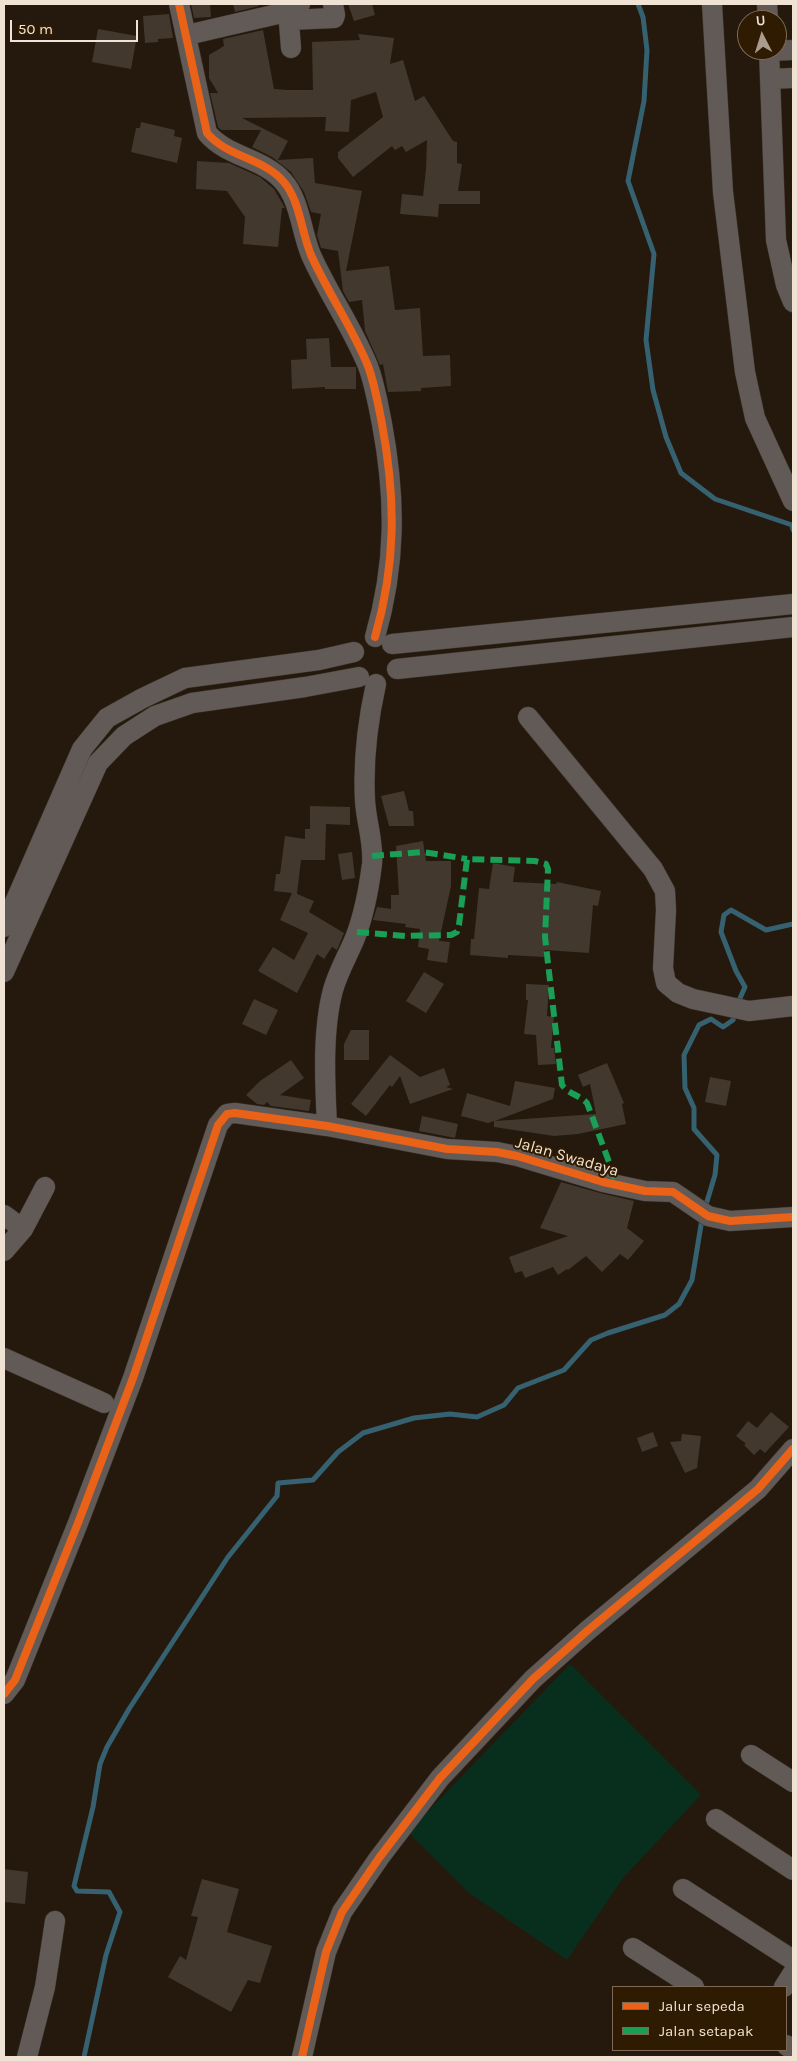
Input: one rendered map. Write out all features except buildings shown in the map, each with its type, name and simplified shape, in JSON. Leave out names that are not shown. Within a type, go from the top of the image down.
[{"type":"street","points":[[4,972],[98,763],[124,736],[155,716],[192,703],[367,680],[385,682],[392,677],[397,669],[399,660],[397,651],[384,640],[384,605],[393,516],[390,462],[375,384],[353,332],[330,294],[311,253],[288,187],[275,173],[222,147],[207,133],[179,4]]},
{"type":"street","points":[[187,35],[292,12],[334,18],[333,4]]},
{"type":"street","points":[[712,4],[723,192],[745,372],[755,418],[793,501]]},
{"type":"street","points":[[291,48],[292,12]]},
{"type":"street","points":[[769,60],[776,240],[786,285],[793,302]]},
{"type":"street","points":[[770,79],[793,78]]},
{"type":"street","points":[[328,1126],[326,1076],[331,1004],[337,979],[357,932],[366,900],[372,864],[371,837],[365,792],[370,710],[367,680],[354,670],[352,661],[354,652],[359,644],[366,639],[384,640],[793,604]]},
{"type":"street","points":[[397,669],[793,627]]},
{"type":"street","points":[[4,927],[82,749],[107,718],[185,678],[319,660],[354,652]]},
{"type":"street","points":[[528,717],[653,869],[665,891],[663,968],[666,983],[678,993],[693,1000],[749,1011],[793,1006]]},
{"type":"street","name":"Jalan Swadaya","points":[[4,1694],[15,1680],[133,1378],[218,1124],[224,1117],[234,1113],[328,1126],[448,1148],[498,1152],[603,1182],[645,1191],[673,1192],[708,1216],[741,1222],[793,1217]]},
{"type":"street","points":[[6,1245],[23,1229],[44,1187]]},
{"type":"street","points":[[4,1215],[23,1229]]},
{"type":"street","points":[[4,1358],[104,1403]]},
{"type":"street","points":[[302,2057],[326,1952],[342,1912],[378,1858],[428,1793],[473,1741],[532,1679],[758,1489],[793,1449]]},
{"type":"street","points":[[751,1755],[793,1782]]},
{"type":"street","points":[[716,1819],[793,1870]]},
{"type":"street","points":[[683,1888],[793,1960]]},
{"type":"street","points":[[27,2057],[45,1987],[55,1920]]},
{"type":"street","points":[[633,1948],[692,1986]]},
{"type":"street","points":[[785,1986],[793,1973]]},
{"type":"green space","points":[[570,1664],[701,1795],[623,1878],[567,1960],[469,1893],[408,1832]]},
{"type":"waterway","points":[[638,4],[643,17],[647,50],[644,101],[628,181],[654,254],[646,340],[653,390],[666,437],[681,473],[715,499],[792,525],[793,530]]},
{"type":"waterway","points":[[737,1005],[745,987],[736,971],[721,932],[724,915],[731,910],[766,930],[793,924]]},
{"type":"waterway","points":[[705,1208],[715,1175],[717,1155],[694,1129],[694,1108],[685,1088],[684,1055],[699,1025],[711,1019],[723,1027],[733,1020],[735,1013]]},
{"type":"waterway","points":[[84,2057],[106,1955],[120,1912],[109,1892],[77,1891],[74,1886],[93,1807],[100,1764],[107,1747],[129,1709],[228,1557],[277,1496],[278,1483],[313,1480],[338,1452],[363,1433],[414,1418],[450,1414],[477,1417],[504,1405],[518,1388],[564,1370],[591,1340],[665,1315],[679,1304],[692,1280],[702,1219]]},
{"type":"marked path","points":[[372,856],[423,852],[467,859]]},
{"type":"marked path","points":[[357,932],[405,936],[451,935],[457,932],[459,925],[467,859],[535,861],[546,864],[548,869],[545,937],[562,1085],[587,1103],[618,1186]]},
{"type":"cycle path","points":[[179,4],[207,133],[224,147],[275,173],[289,189],[297,206],[311,255],[368,366],[378,402],[387,452],[392,531],[387,583],[375,637]]},
{"type":"cycle path","points":[[4,1694],[15,1680],[78,1523],[133,1378],[218,1125],[227,1114],[235,1113],[327,1126],[447,1149],[497,1152],[517,1156],[603,1182],[645,1191],[673,1192],[708,1216],[730,1221],[793,1217]]},
{"type":"cycle path","points":[[302,2057],[326,1952],[342,1912],[379,1858],[440,1778],[533,1679],[587,1631],[758,1489],[793,1449]]}]
